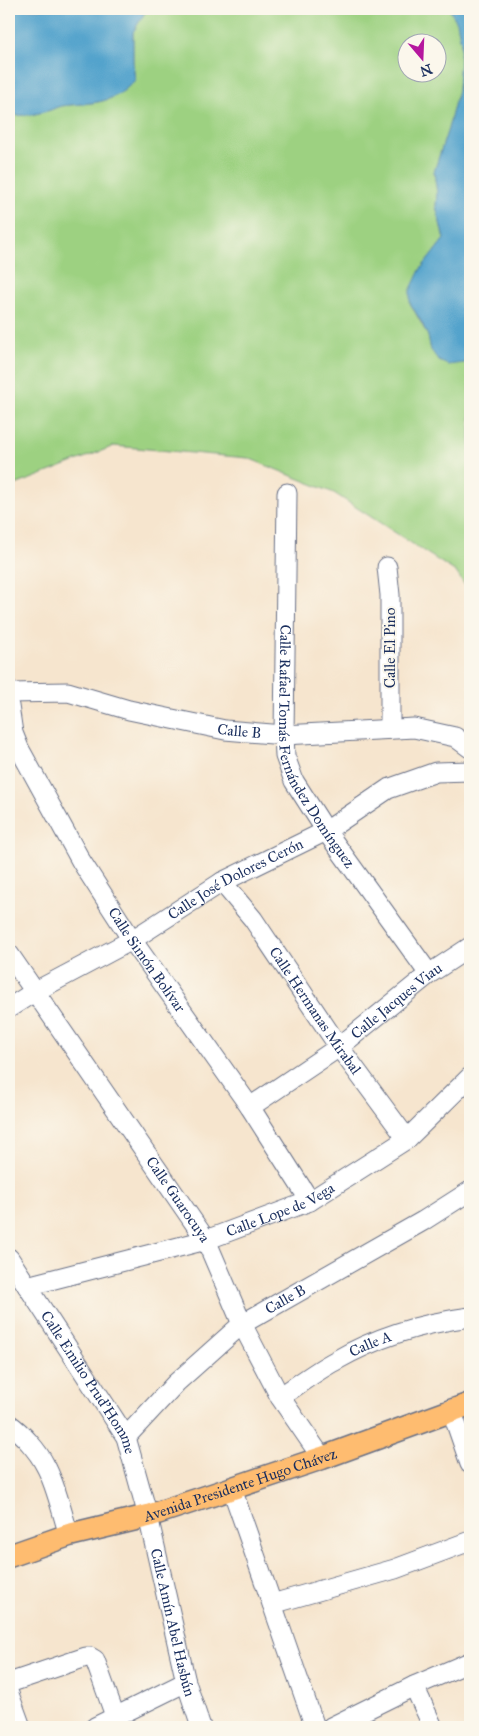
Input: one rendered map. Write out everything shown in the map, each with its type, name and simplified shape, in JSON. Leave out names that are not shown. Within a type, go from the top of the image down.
[{"type":"main road","name":"Avenida Presidente Hugo Chávez","points":[[9,1556],[68,1535],[148,1516],[232,1489],[461,1407]]},
{"type":"street","name":"Calle Rafael Tomás Fernández Domínguez","points":[[287,493],[285,756],[294,781],[326,830],[429,974]]},
{"type":"street","name":"Calle El Pino","points":[[387,567],[390,594],[390,729]]},
{"type":"street","name":"Calle B","points":[[9,692],[68,692],[129,710],[225,730],[284,735],[414,728],[455,737],[470,748]]},
{"type":"street","name":"Calle Simón Bolívar","points":[[9,706],[13,733],[19,748],[82,861],[132,940],[250,1107],[310,1201]]},
{"type":"street","name":"Calle José Dolores Cerón","points":[[9,1008],[34,992],[132,940],[222,882],[326,830],[388,789],[436,772],[470,771]]},
{"type":"street","name":"Calle Hermanas Mirabal","points":[[222,882],[254,920],[339,1046],[407,1139]]},
{"type":"street","name":"Calle Jacques Viau","points":[[250,1107],[339,1046],[429,974],[470,947]]},
{"type":"street","name":"Calle Guarocuya","points":[[9,954],[206,1240],[242,1324],[280,1397],[322,1458]]},
{"type":"street","name":"Calle Lope de Vega","points":[[28,1286],[206,1240],[310,1201],[407,1139],[470,1077]]},
{"type":"street","name":"Calle B","points":[[126,1437],[176,1382],[242,1324],[423,1221],[470,1192]]},
{"type":"street","name":"Calle Emilio Prud'Homme","points":[[9,1258],[126,1437],[148,1516]]},
{"type":"street","name":"Calle A","points":[[280,1397],[335,1360],[380,1339],[442,1321],[470,1317]]},
{"type":"street","points":[[461,1407],[470,1464]]},
{"type":"street","points":[[9,1424],[20,1432],[45,1464],[68,1535]]},
{"type":"street","points":[[232,1489],[315,1727]]},
{"type":"street","name":"Calle Amín Abel Hasbún","points":[[148,1516],[186,1682],[201,1727]]},
{"type":"street","points":[[272,1604],[395,1569],[470,1541]]},
{"type":"street","points":[[9,1683],[90,1657],[95,1660],[117,1722]]},
{"type":"street","points":[[331,1727],[414,1686],[470,1662]]},
{"type":"street","points":[[95,1727],[117,1722],[186,1682]]},
{"type":"street","points":[[414,1686],[433,1727]]},
{"type":"street","points":[[9,1694],[21,1727]]},
{"type":"green space","points":[[147,9],[449,9],[457,22],[461,42],[458,90],[434,172],[437,193],[436,206],[444,239],[420,270],[410,303],[428,336],[431,350],[464,363],[470,359],[470,593],[456,572],[334,493],[248,458],[114,446],[9,486],[9,115],[37,113],[61,106],[110,99],[135,80],[133,32]]},
{"type":"water","points":[[9,9],[147,9],[133,32],[135,80],[110,99],[61,106],[49,111],[33,114],[9,115]]},
{"type":"water","points":[[449,9],[470,9],[470,359],[464,363],[448,365],[439,361],[431,350],[428,336],[410,303],[410,291],[420,270],[444,239],[436,206],[437,193],[434,172],[458,90],[461,42],[457,22]]}]
